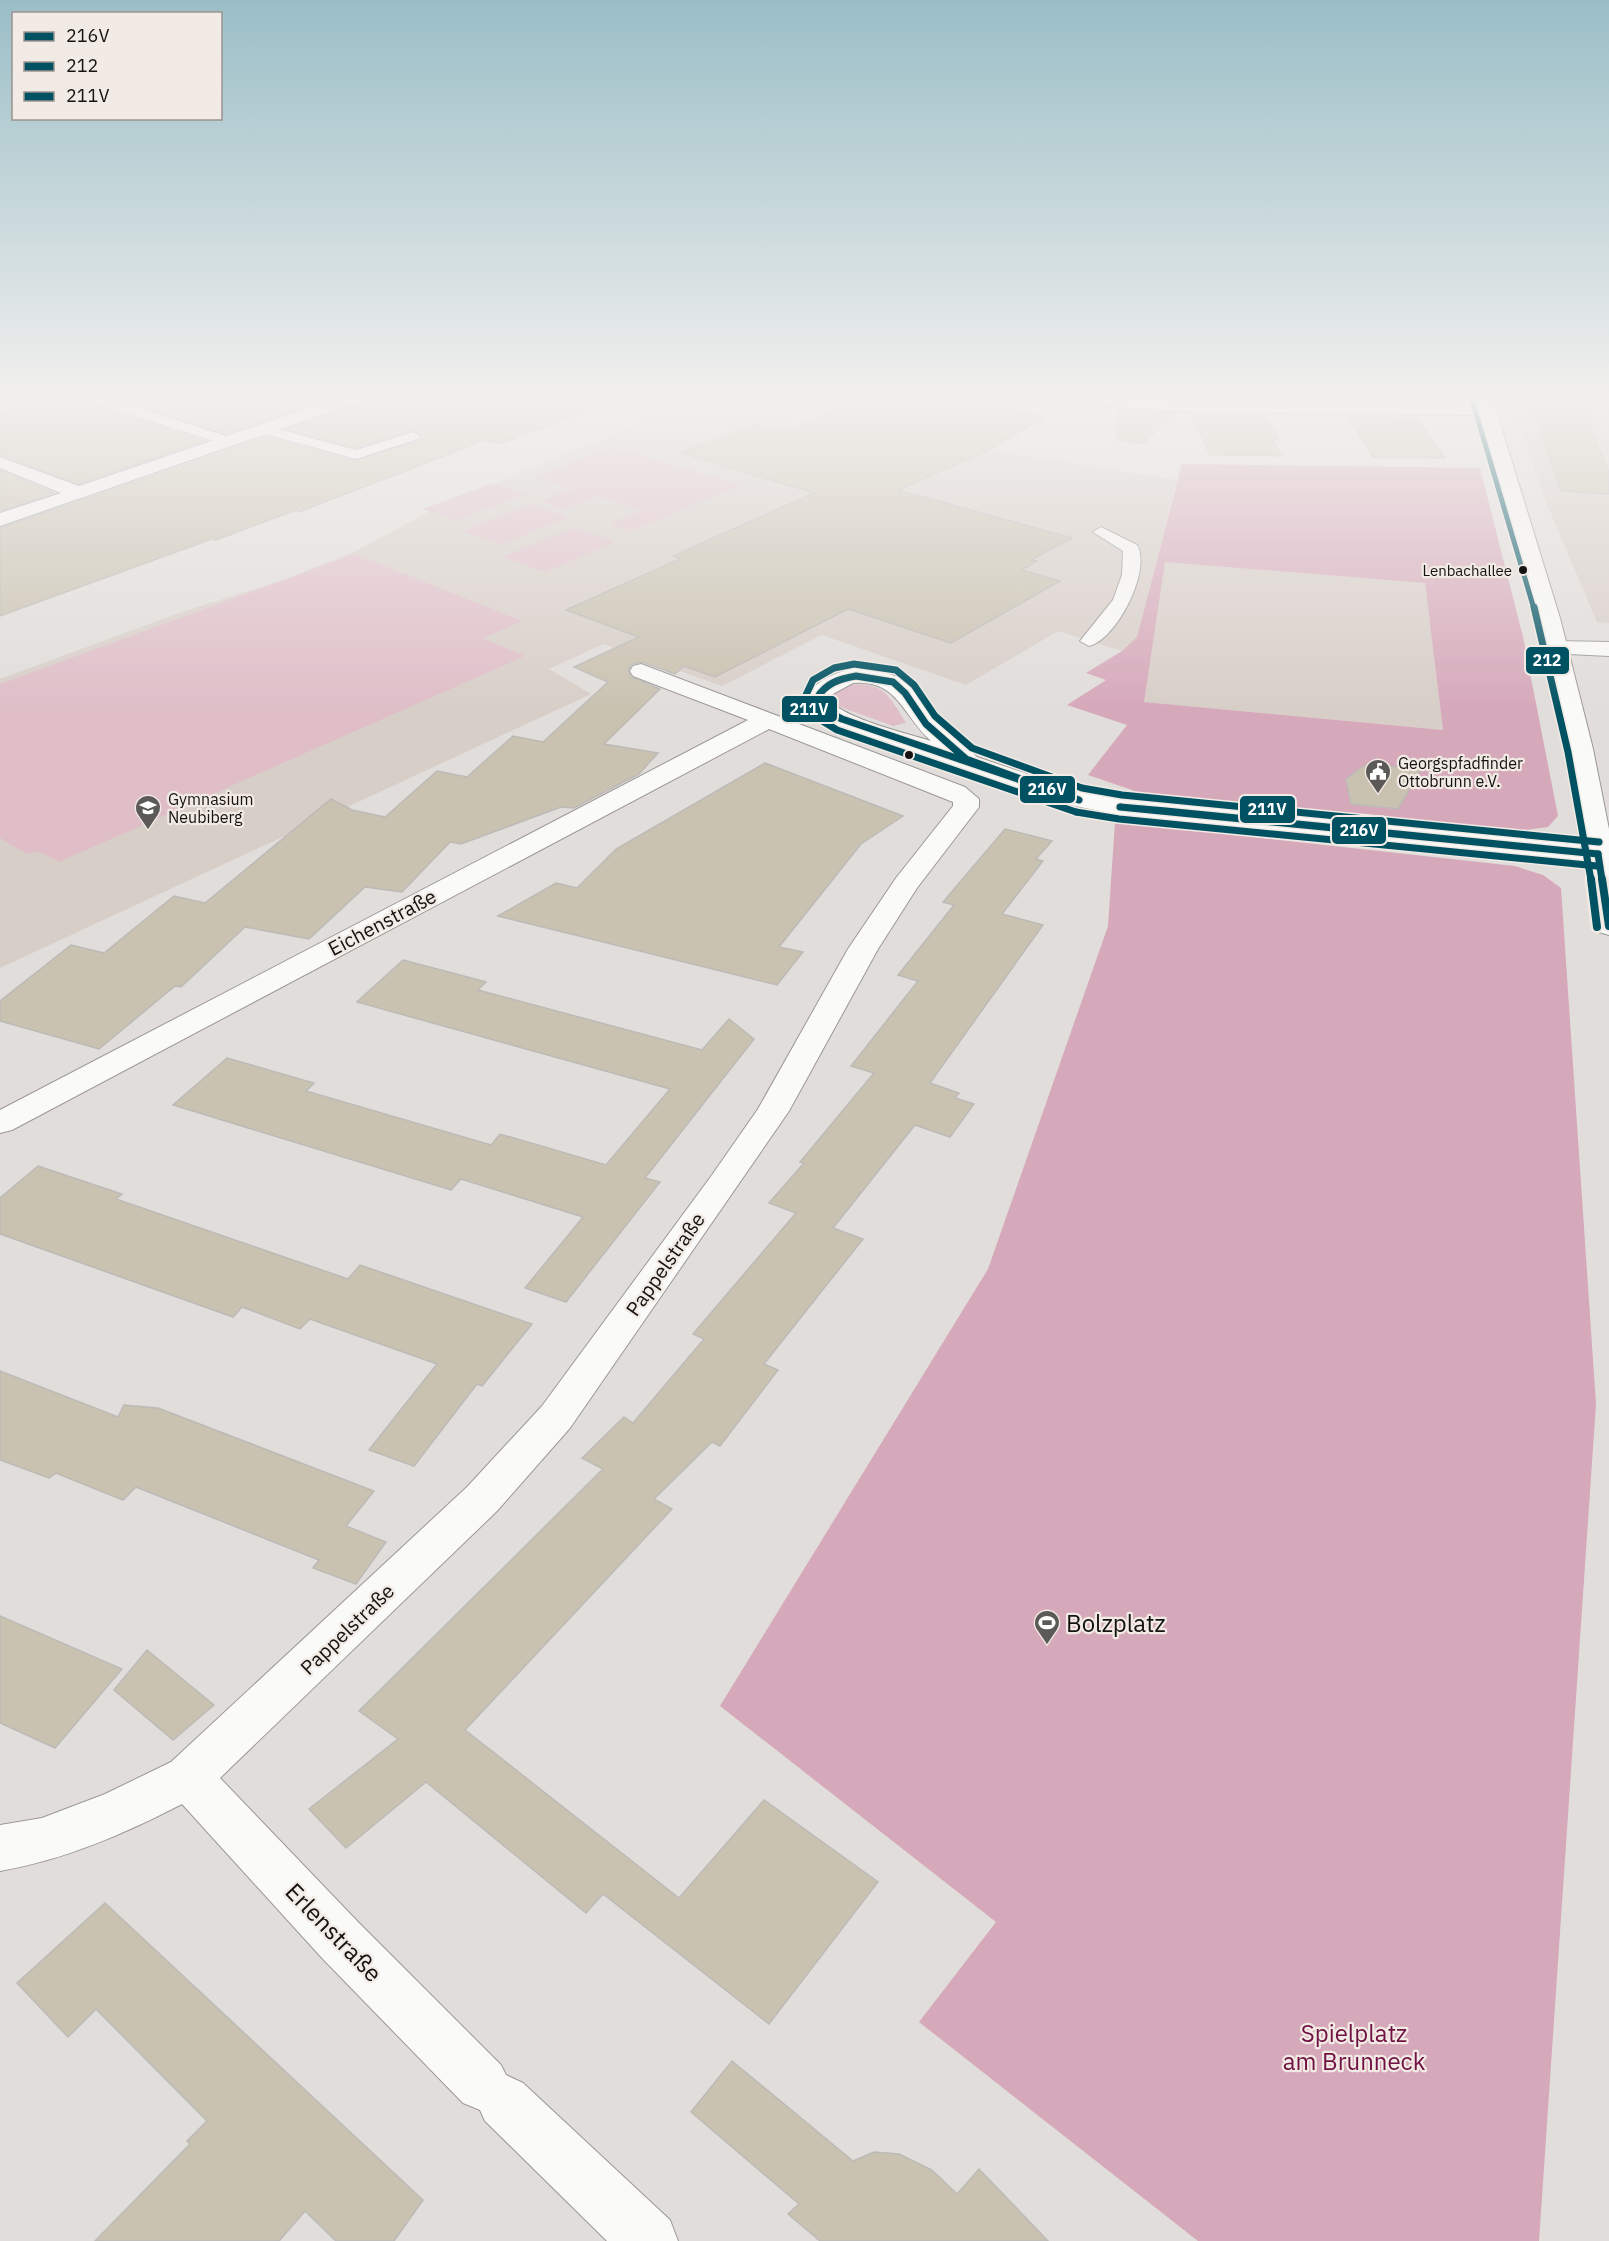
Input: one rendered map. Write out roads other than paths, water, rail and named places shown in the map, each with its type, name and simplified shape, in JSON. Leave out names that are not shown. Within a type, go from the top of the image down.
[{"type":"street","points":[[0,520],[55,502]]},
{"type":"street","points":[[1514,502],[1557,648],[1580,741],[1604,854],[1609,926]]},
{"type":"street","points":[[1557,648],[1609,649]]},
{"type":"street","name":"Pappelstraße","points":[[0,1848],[42,1841],[111,1815],[188,1777],[482,1499],[556,1417],[773,1111],[863,949],[906,884],[966,807],[966,799],[956,792],[765,721],[641,671]]},
{"type":"street","points":[[966,759],[926,724],[905,693],[893,682],[856,676],[838,679],[822,688],[817,698],[822,709],[843,719],[966,759],[1079,800],[1120,807],[1604,854]]},
{"type":"street","name":"Eichenstraße","points":[[0,1123],[765,721]]},
{"type":"street","name":"Erlenstraße","points":[[188,1777],[340,1940],[493,2093],[649,2241]]},
{"type":"lane","points":[[1089,641],[1112,616],[1126,592],[1134,567],[1131,549],[1101,532]]},
{"type":"place","name":"Lenbachallee","points":[[1523,570]]},
{"type":"place","name":"Georgspfadfinder Ottobrunn e.V.","points":[[1378,795]]},
{"type":"place","name":"Gymnasium Neubiberg","points":[[148,831]]},
{"type":"place","name":"Bolzplatz","points":[[1047,1646]]},
{"type":"park label","name":"Spielplatz am Brunneck","points":[[1354,2047]]}]
